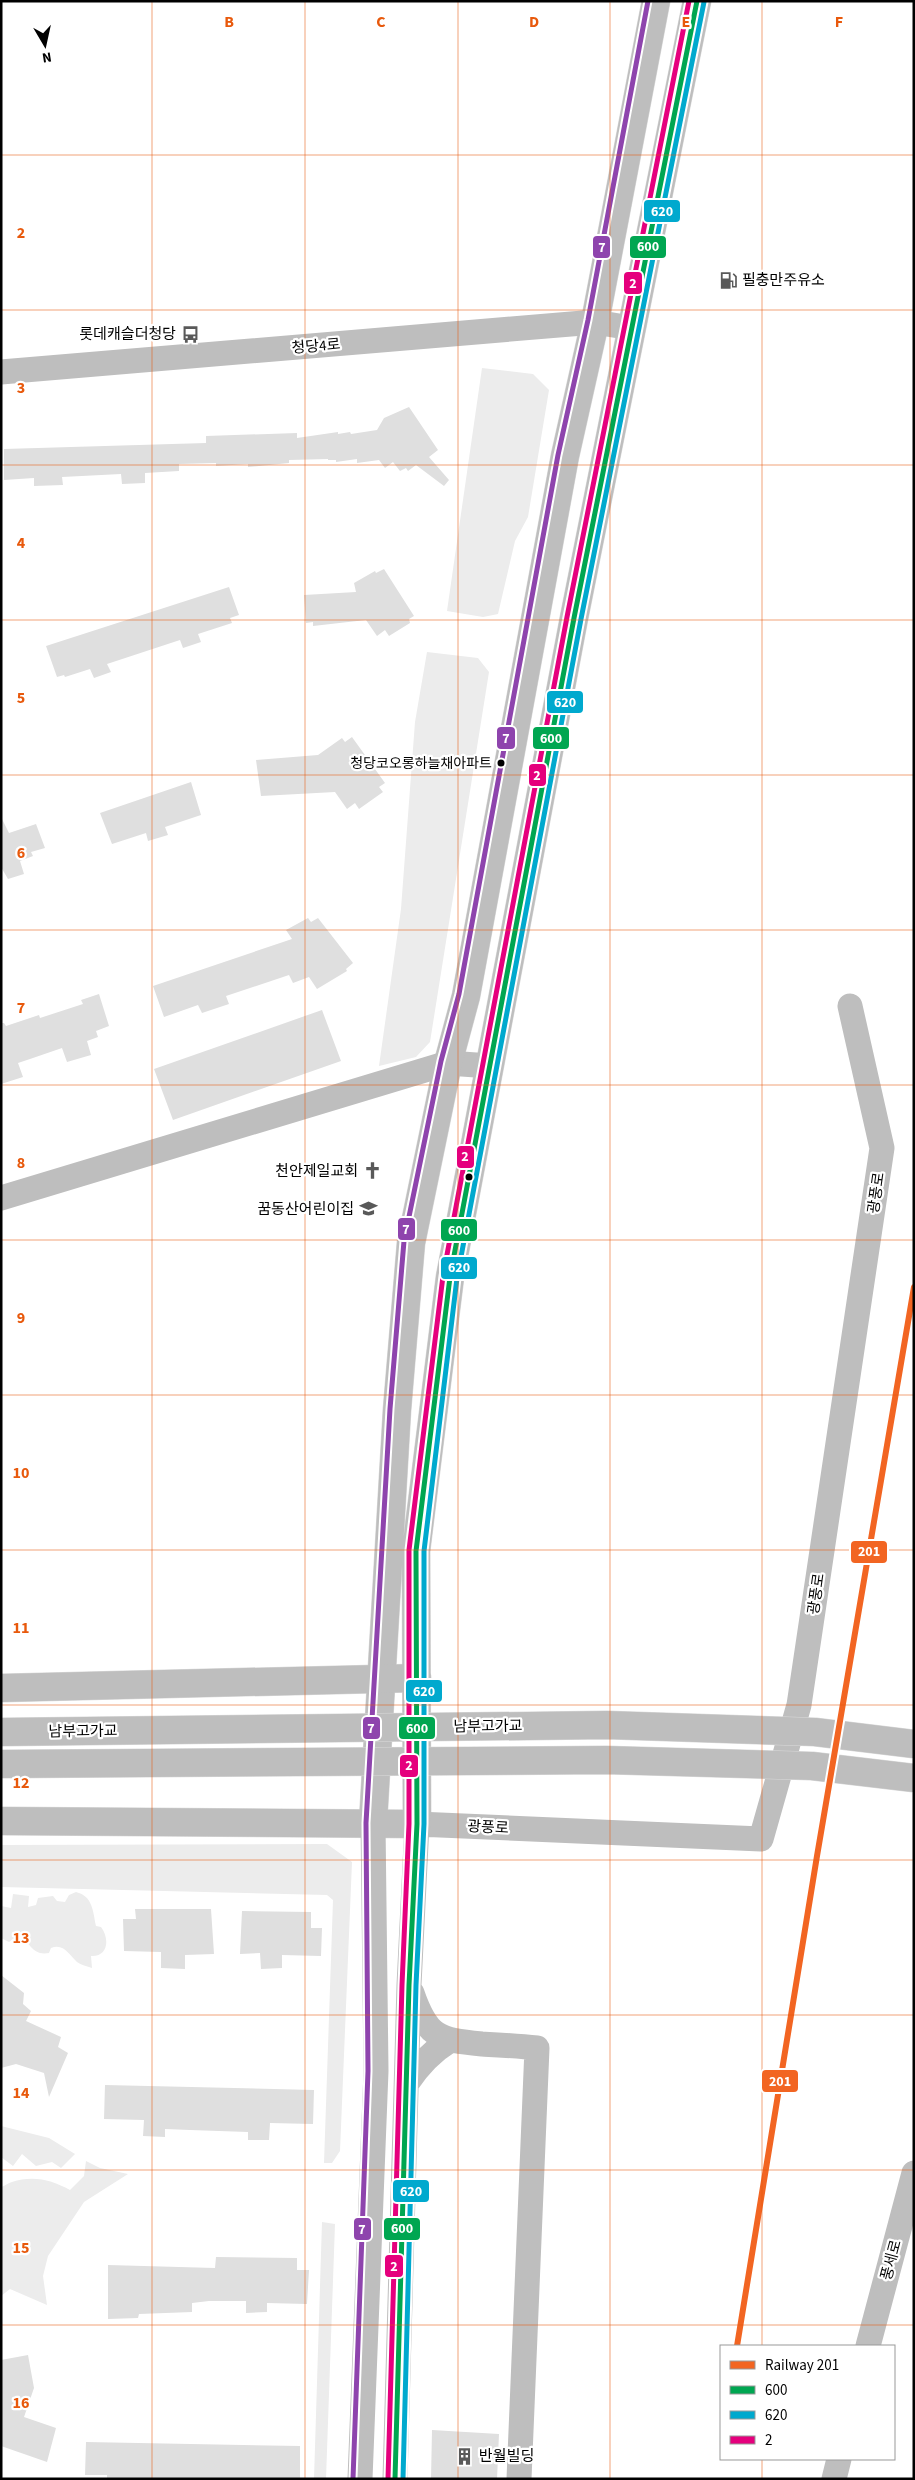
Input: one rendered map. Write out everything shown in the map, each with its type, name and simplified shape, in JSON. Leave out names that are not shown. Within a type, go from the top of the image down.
[{"type":"main road","points":[[373,1822],[397,1410],[411,1243],[448,1063],[466,996],[565,456],[595,322],[656,1]]},
{"type":"main road","points":[[1,1820],[373,1822],[417,1824],[416,1550],[450,1277],[631,328],[697,1]]},
{"type":"main road","points":[[1,1688],[416,1678]]},
{"type":"main road","name":"남부고가교","points":[[1,1732],[607,1724],[815,1732],[914,1744]]},
{"type":"main road","points":[[1,1764],[606,1760],[812,1766],[914,1778]]},
{"type":"street","name":"청당4로","points":[[1,372],[595,322],[631,328]]},
{"type":"street","name":"광풍로","points":[[417,1824],[761,1839],[799,1705],[882,1148],[850,1006]]},
{"type":"street","points":[[1,1198],[448,1063],[490,1066]]},
{"type":"street","points":[[360,2479],[376,2071],[373,1822]]},
{"type":"street","points":[[395,2479],[409,1985],[417,1824]]},
{"type":"street","points":[[409,1985],[422,2019],[434,2032],[449,2041],[536,2048],[519,2479]]},
{"type":"street","points":[[407,2083],[421,2063],[435,2050],[449,2041]]},
{"type":"street","name":"풍세로","points":[[868,2345],[914,2173]]},
{"type":"street","points":[[834,2479],[839,2460]]},
{"type":"shaded area","points":[[482,368],[533,374],[549,390],[528,517],[515,541],[498,614],[483,617],[447,611]]},
{"type":"shaded area","points":[[427,652],[478,658],[489,672],[430,1042],[416,1057],[379,1066],[401,909],[415,722]]},
{"type":"shaded area","points":[[327,1844],[352,1862],[340,2151],[332,2163],[324,2163],[333,1900],[327,1895],[1,1887],[1,1845]]},
{"type":"shaded area","points":[[76,1892],[82,1894],[89,1901],[96,1926],[101,1927],[106,1937],[106,1946],[101,1954],[91,1956],[92,1968],[79,1963],[63,1948],[51,1948],[49,1953],[39,1953],[19,1935],[9,1942],[1,1938],[1,1906],[11,1908],[13,1894],[29,1896],[28,1907],[36,1905],[38,1898],[53,1896],[57,1901],[65,1902],[69,1895]]},
{"type":"shaded area","points":[[1,2126],[49,2138],[75,2154],[61,2168],[52,2162],[36,2166],[22,2154],[13,2166],[1,2157]]},
{"type":"shaded area","points":[[86,2161],[100,2168],[128,2174],[84,2202],[48,2256],[43,2276],[47,2305],[10,2289],[1,2296],[1,2187],[11,2182],[35,2179],[49,2181],[70,2190],[84,2176]]},
{"type":"shaded area","points":[[322,2222],[335,2224],[326,2479],[314,2479]]},
{"type":"building","points":[[409,407],[438,450],[429,457],[449,480],[444,486],[416,465],[408,471],[406,468],[400,471],[393,462],[385,468],[379,460],[357,463],[357,459],[336,462],[336,460],[328,459],[289,460],[289,463],[248,467],[248,464],[216,466],[216,463],[179,464],[179,471],[145,473],[145,483],[122,484],[121,474],[62,477],[63,485],[34,486],[34,478],[4,480],[4,449],[206,443],[206,436],[297,433],[297,438],[338,432],[338,434],[350,432],[351,434],[377,430],[384,418]]},
{"type":"building","points":[[384,569],[414,616],[409,619],[410,623],[389,636],[385,630],[377,636],[366,620],[313,626],[313,622],[306,623],[304,595],[356,592],[354,583],[375,571],[376,573]]},
{"type":"building","points":[[229,587],[239,615],[230,618],[232,623],[198,634],[201,642],[183,648],[180,640],[107,664],[111,672],[94,678],[90,669],[65,677],[64,675],[57,677],[46,646]]},
{"type":"building","points":[[352,737],[385,783],[379,787],[383,792],[359,809],[355,803],[347,809],[335,792],[261,796],[256,760],[318,755],[342,738],[345,742]]},
{"type":"building","points":[[191,782],[201,815],[165,827],[168,835],[148,841],[146,833],[112,844],[100,813]]},
{"type":"building","points":[[1,817],[9,833],[36,824],[45,848],[31,852],[33,856],[20,861],[24,874],[8,879],[1,867]]},
{"type":"building","points":[[308,918],[311,922],[318,918],[353,963],[346,969],[347,971],[317,989],[309,977],[293,983],[289,975],[226,996],[229,1004],[202,1013],[198,1005],[164,1017],[153,986],[292,939],[286,930]]},
{"type":"building","points":[[99,994],[109,1026],[96,1031],[98,1037],[87,1041],[91,1055],[67,1062],[62,1048],[18,1063],[23,1077],[1,1084],[1,1023],[4,1023],[6,1026],[39,1015],[40,1018],[83,1004],[81,1000]]},
{"type":"building","points":[[322,1010],[341,1061],[173,1120],[154,1069]]},
{"type":"building","points":[[135,1909],[211,1909],[214,1954],[185,1955],[185,1969],[161,1968],[161,1952],[124,1951],[123,1919],[136,1919]]},
{"type":"building","points":[[242,1911],[311,1912],[311,1928],[322,1928],[321,1956],[282,1955],[282,1968],[261,1969],[260,1953],[240,1954]]},
{"type":"building","points":[[1,1975],[24,1993],[23,2004],[31,2011],[26,2021],[61,2037],[58,2047],[68,2053],[49,2097],[44,2073],[16,2064],[1,2068]]},
{"type":"building","points":[[105,2085],[314,2090],[313,2124],[270,2123],[269,2140],[248,2140],[248,2132],[165,2129],[165,2137],[143,2136],[144,2120],[104,2119]]},
{"type":"building","points":[[216,2257],[297,2258],[297,2270],[309,2270],[307,2304],[267,2303],[267,2312],[246,2313],[246,2301],[209,2301],[192,2303],[192,2312],[139,2314],[138,2318],[108,2319],[108,2265],[215,2268]]},
{"type":"building","points":[[28,2355],[34,2388],[24,2417],[56,2428],[47,2462],[1,2446],[1,2360]]},
{"type":"building","name":"반월빌딩","points":[[432,2430],[499,2434],[497,2479],[431,2479]]},
{"type":"building","points":[[86,2442],[300,2446],[300,2479],[107,2479],[107,2475],[85,2475]]},
{"type":"rail line","name":"201","points":[[737,2345],[817,1856],[914,1287]]},
{"type":"transit line","name":"7","points":[[353,2479],[368,2071],[366,1823],[390,1409],[404,1241],[441,1061],[459,994],[558,455],[588,320],[648,1]]},
{"type":"transit line","name":"2","points":[[388,2479],[402,1985],[409,1824],[409,1550],[443,1276],[567,617],[689,1]]},
{"type":"transit line","name":"600","points":[[395,2479],[409,1985],[417,1824],[416,1551],[450,1277],[574,618],[697,1]]},
{"type":"transit line","name":"620","points":[[403,2479],[416,1985],[424,1824],[424,1551],[457,1278],[581,619],[704,2]]},
{"type":"place","name":"필충만주유소","points":[[728,280]]},
{"type":"place","name":"롯데캐슬더청당","points":[[190,334]]},
{"type":"place","name":"청당코오롱하늘채아파트","points":[[501,763]]},
{"type":"place","name":"천안제일교회","points":[[372,1171]]},
{"type":"place","name":"꿈동산어린이집","points":[[368,1209]]},
{"type":"place","name":"반월빌딩","points":[[465,2456]]}]
